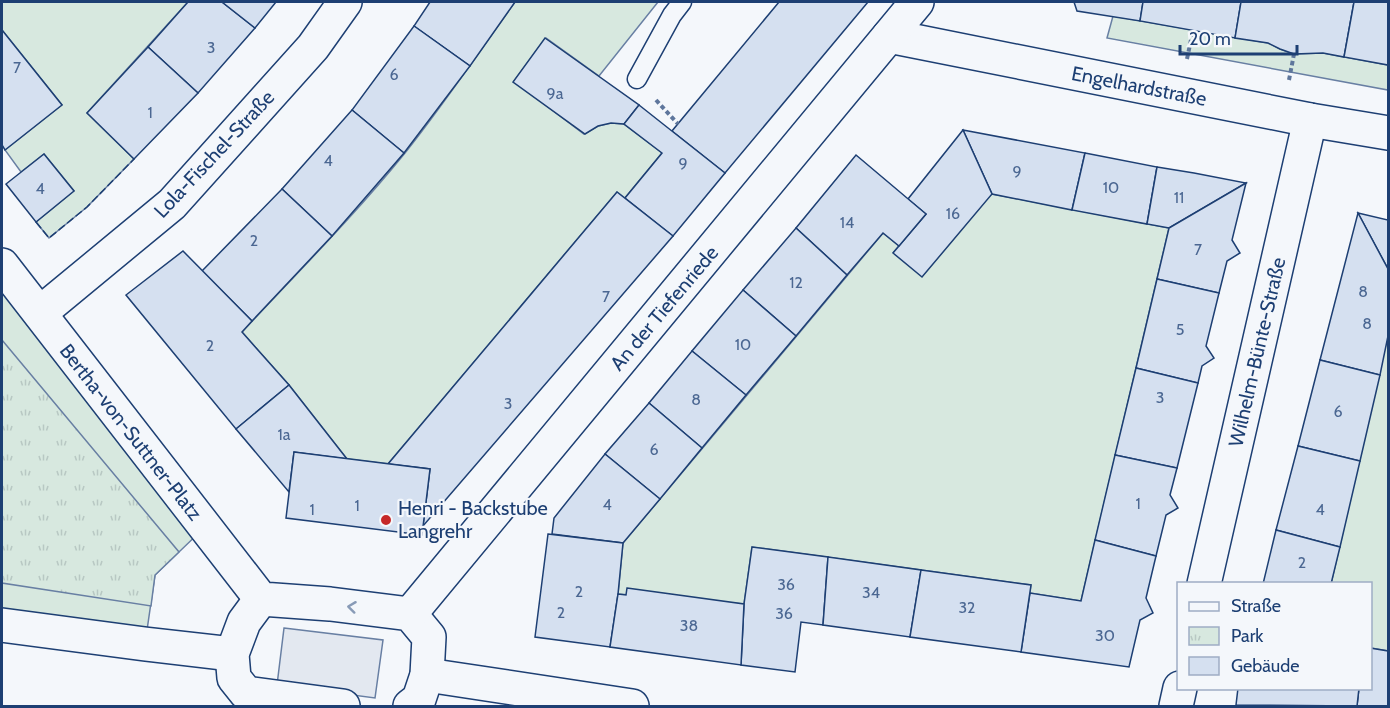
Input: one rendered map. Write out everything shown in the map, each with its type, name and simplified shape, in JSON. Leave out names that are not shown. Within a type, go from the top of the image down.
[{"type":"street","name":"Lola-Fischel-Straße","points":[[39,313],[172,204],[313,47],[345,2]]},
{"type":"street","name":"An der Tiefenriede","points":[[410,614],[917,2]]},
{"type":"street","name":"Engelhardstraße","points":[[889,36],[1310,120],[1389,133]]},
{"type":"street","name":"Wilhelm-Bünte-Straße","points":[[1204,582],[1310,120]]},
{"type":"street","name":"Bertha-von-Suttner-Platz","points":[[2,265],[261,599]]},
{"type":"street","points":[[343,706],[241,700],[234,678],[232,654],[244,622],[261,599],[330,604],[410,614],[429,637],[427,675],[419,699],[410,706]]},
{"type":"street","points":[[2,625],[232,654]]},
{"type":"street","points":[[427,675],[632,706]]},
{"type":"street","points":[[1176,706],[1180,690]]},
{"type":"lane","points":[[638,79],[672,15],[682,2]]},
{"type":"green space","points":[[2,2],[188,2],[87,113],[134,159],[87,207],[49,238],[36,222],[74,191],[44,154],[21,172],[5,150],[62,105],[2,30]]},
{"type":"green space","points":[[515,2],[658,2],[599,76],[546,38],[514,81],[584,134],[598,126],[611,123],[624,124],[662,153],[625,198],[617,192],[388,464],[347,459],[289,385],[242,332],[346,222],[386,176],[447,97]]},
{"type":"green space","points":[[1113,16],[1268,43],[1294,54],[1323,53],[1388,65],[1388,90],[1107,38]]},
{"type":"green space","points":[[992,194],[1169,228],[1081,601],[1030,593],[1031,585],[752,547],[744,604],[618,594],[623,543],[883,233],[899,246],[893,253]]},
{"type":"green space","points":[[2,265],[205,527],[155,575],[145,644],[2,625]]},
{"type":"green space","points":[[1388,335],[1388,651],[1372,648],[1372,582],[1331,582]]},
{"type":"green space","points":[[2,340],[179,552],[155,575],[151,606],[2,583]]},
{"type":"shaded area","points":[[284,628],[383,640],[375,698],[277,685]]},
{"type":"building","points":[[188,2],[222,2],[255,28],[198,93],[148,47]]},
{"type":"building","points":[[222,2],[276,2],[255,28]]},
{"type":"building","points":[[430,2],[515,2],[470,66],[414,26]]},
{"type":"building","points":[[779,2],[868,2],[725,173],[672,131]]},
{"type":"building","points":[[1074,2],[1143,2],[1140,21],[1077,11]]},
{"type":"building","points":[[1143,2],[1241,2],[1235,38],[1140,21]]},
{"type":"building","points":[[1241,2],[1354,2],[1344,57],[1323,53],[1294,54],[1268,43],[1235,38]]},
{"type":"building","points":[[1354,2],[1388,2],[1388,65],[1344,57]]},
{"type":"building","points":[[414,26],[470,66],[404,153],[352,110]]},
{"type":"building","points":[[2,30],[62,105],[5,150],[2,145]]},
{"type":"building","points":[[545,38],[639,105],[624,124],[611,123],[598,126],[585,134],[513,82]]},
{"type":"building","points":[[148,47],[198,93],[134,159],[87,113]]},
{"type":"building","points":[[639,105],[725,173],[673,236],[625,198],[662,153],[624,124]]},
{"type":"building","points":[[352,110],[404,153],[332,236],[282,189]]},
{"type":"building","points":[[963,130],[1085,153],[1072,210],[992,194]]},
{"type":"building","points":[[963,130],[992,194],[922,277],[893,253],[926,214],[908,199]]},
{"type":"building","points":[[1085,153],[1157,167],[1147,224],[1072,210]]},
{"type":"building","points":[[44,154],[74,191],[36,222],[6,184]]},
{"type":"building","points":[[856,155],[926,214],[899,246],[883,233],[847,275],[796,228]]},
{"type":"building","points":[[1157,167],[1246,183],[1169,228],[1147,224]]},
{"type":"building","points":[[1246,183],[1232,240],[1240,253],[1227,261],[1219,293],[1157,279],[1169,228]]},
{"type":"building","points":[[282,189],[332,236],[252,321],[202,271]]},
{"type":"building","points":[[617,192],[673,236],[423,526],[430,469],[388,464]]},
{"type":"building","points":[[1358,213],[1388,220],[1388,269]]},
{"type":"building","points":[[1358,213],[1388,269],[1388,336],[1380,375],[1320,360]]},
{"type":"building","points":[[796,228],[847,275],[796,336],[743,290]]},
{"type":"building","points":[[183,251],[252,321],[242,332],[289,385],[236,429],[126,295]]},
{"type":"building","points":[[1157,279],[1219,293],[1206,346],[1214,358],[1202,366],[1198,383],[1136,368]]},
{"type":"building","points":[[743,290],[796,336],[746,395],[692,351]]},
{"type":"building","points":[[692,351],[746,395],[702,448],[649,403]]},
{"type":"building","points":[[1320,360],[1380,375],[1360,461],[1298,446]]},
{"type":"building","points":[[1136,368],[1198,383],[1177,468],[1115,455]]},
{"type":"building","points":[[289,385],[347,459],[294,452],[289,492],[236,429]]},
{"type":"building","points":[[649,403],[702,448],[660,499],[605,454]]},
{"type":"building","points":[[1298,446],[1360,461],[1340,547],[1276,530]]},
{"type":"building","points":[[294,452],[430,469],[422,535],[286,518]]},
{"type":"building","points":[[605,454],[660,499],[623,543],[552,534],[554,518]]},
{"type":"building","points":[[1115,455],[1177,468],[1170,495],[1178,508],[1166,515],[1156,556],[1095,540]]},
{"type":"building","points":[[1276,530],[1340,547],[1331,582],[1263,582]]},
{"type":"building","points":[[548,534],[623,543],[610,647],[535,637]]},
{"type":"building","points":[[1095,540],[1156,556],[1146,598],[1153,613],[1140,620],[1129,667],[1021,652],[1030,593],[1081,601]]},
{"type":"building","points":[[752,547],[828,557],[823,625],[801,622],[795,672],[741,665],[744,604]]},
{"type":"building","points":[[828,557],[921,570],[910,637],[823,625]]},
{"type":"building","points":[[921,570],[1031,585],[1021,652],[910,637]]},
{"type":"building","points":[[627,588],[744,604],[741,665],[610,647],[618,594],[626,595]]},
{"type":"building","points":[[1372,648],[1388,651],[1388,706],[1357,706],[1359,690],[1372,690]]},
{"type":"building","points":[[1238,690],[1359,690],[1357,706],[1236,705]]},
{"type":"fence","points":[[36,222],[49,238],[87,207],[134,159]]},
{"type":"place","name":"Henri - Backstube Langrehr","points":[[386,520]]}]
